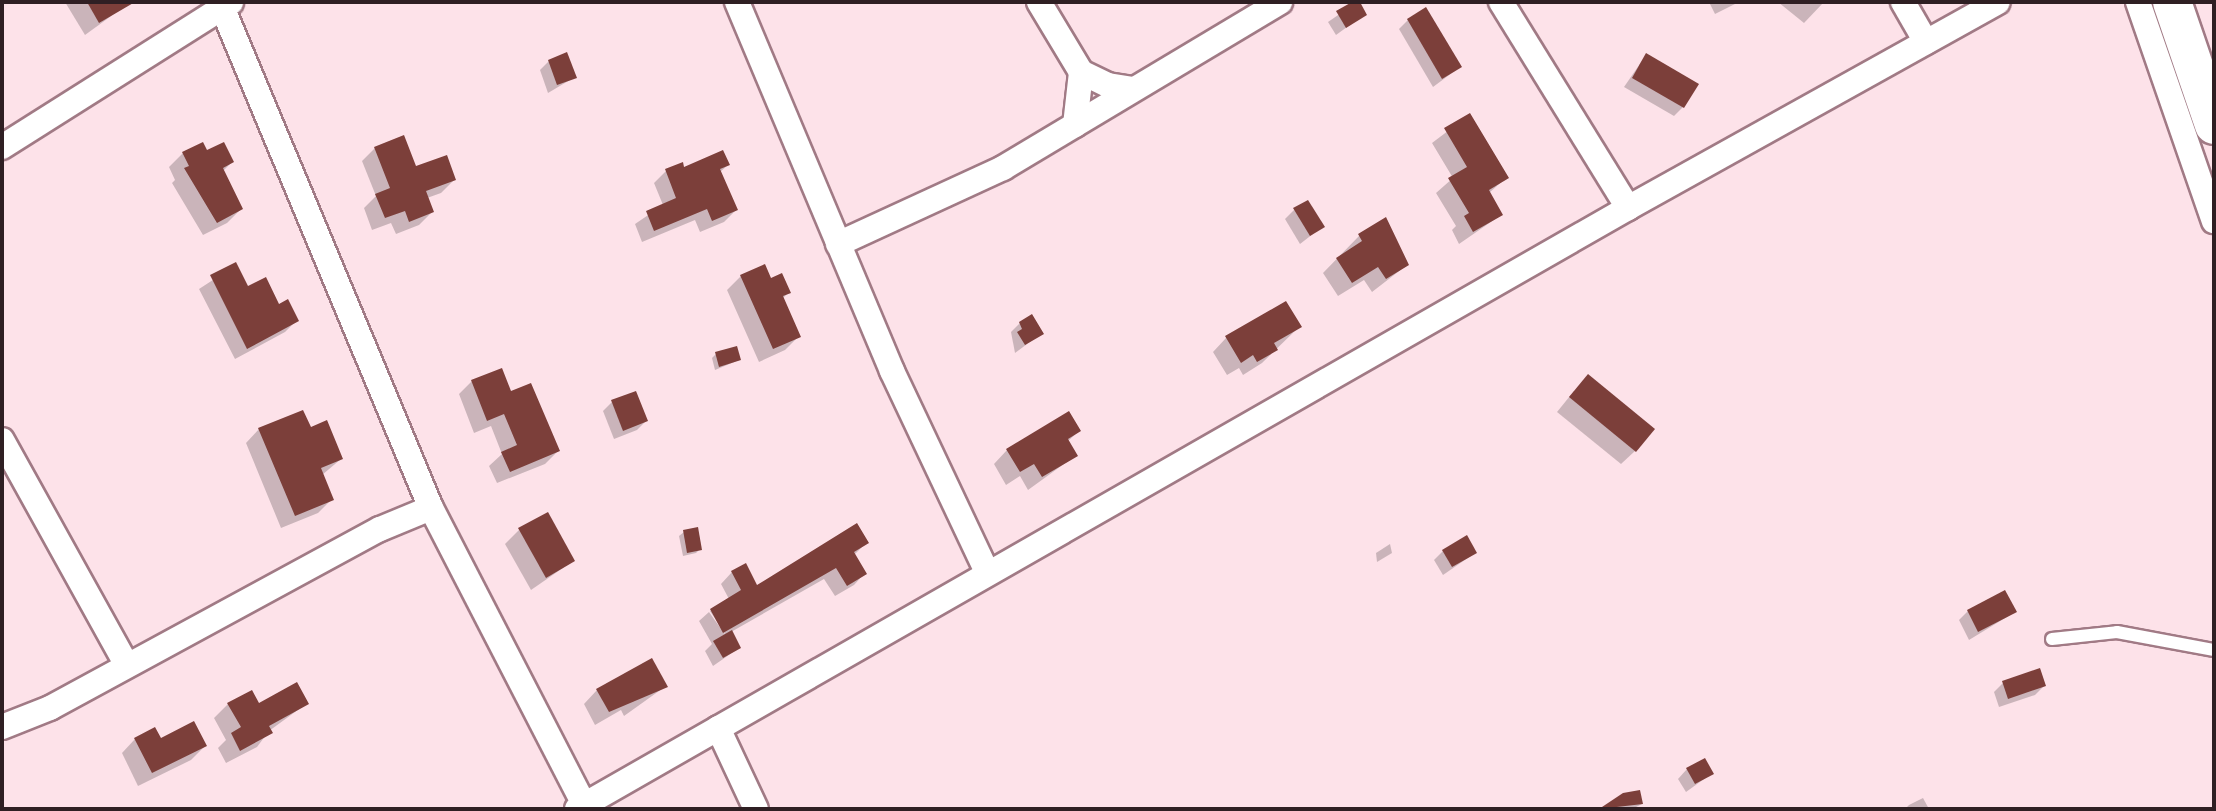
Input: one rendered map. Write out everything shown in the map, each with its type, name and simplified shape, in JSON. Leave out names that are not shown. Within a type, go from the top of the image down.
[{"type":"highway","points":[[2172,2],[2214,125]]},
{"type":"street","points":[[737,2],[926,447],[986,572]]},
{"type":"street","points":[[1039,2],[1081,72],[1108,85],[1132,89]]},
{"type":"street","points":[[838,244],[1003,168],[1280,2]]},
{"type":"street","points":[[1501,2],[1628,208]]},
{"type":"street","points":[[1903,2],[1926,42]]},
{"type":"street","points":[[2,147],[227,5],[431,508],[581,807],[986,572],[1998,2]]},
{"type":"street","points":[[2138,2],[2214,220]]},
{"type":"street","points":[[1075,125],[1081,72]]},
{"type":"street","points":[[2,440],[126,664]]},
{"type":"street","points":[[2,727],[50,708],[126,664],[380,529],[431,508]]},
{"type":"street","points":[[718,728],[756,809]]},
{"type":"lane","points":[[2052,639],[2116,632],[2214,650]]},
{"type":"building","points":[[87,2],[135,2],[99,23]]},
{"type":"building","points":[[1352,2],[1360,2],[1367,15],[1346,28],[1336,11]]},
{"type":"building","points":[[1426,7],[1462,67],[1442,79],[1407,19]]},
{"type":"building","points":[[567,52],[577,78],[557,85],[548,60]]},
{"type":"building","points":[[1646,53],[1699,84],[1684,108],[1632,78]]},
{"type":"building","points":[[1470,113],[1509,178],[1489,190],[1503,215],[1473,232],[1464,216],[1469,213],[1448,178],[1467,167],[1444,128]]},
{"type":"building","points":[[404,135],[416,166],[447,155],[456,180],[426,191],[434,212],[409,222],[405,211],[385,218],[375,194],[390,188],[374,147]]},
{"type":"building","points":[[203,142],[207,150],[224,142],[234,162],[223,168],[243,209],[217,223],[184,168],[189,166],[182,152]]},
{"type":"building","points":[[723,150],[730,165],[720,169],[738,210],[712,221],[707,209],[654,231],[646,211],[676,198],[665,169],[683,162],[684,167]]},
{"type":"building","points":[[1308,200],[1325,227],[1310,236],[1293,208]]},
{"type":"building","points":[[1386,217],[1409,265],[1386,279],[1378,267],[1352,283],[1336,258],[1362,241],[1358,234]]},
{"type":"building","points":[[236,262],[248,286],[266,277],[279,304],[288,299],[299,321],[247,349],[210,275]]},
{"type":"building","points":[[765,264],[771,278],[782,273],[791,293],[783,296],[801,337],[773,349],[740,275]]},
{"type":"building","points":[[1286,301],[1302,327],[1274,343],[1278,350],[1257,362],[1253,355],[1241,363],[1225,336]]},
{"type":"building","points":[[1032,314],[1044,334],[1025,345],[1017,332],[1022,329],[1019,322]]},
{"type":"building","points":[[737,346],[741,360],[719,367],[715,352]]},
{"type":"building","points":[[502,368],[511,391],[531,383],[560,451],[510,472],[501,452],[517,445],[504,414],[487,421],[471,380]]},
{"type":"building","points":[[1588,374],[1655,429],[1636,452],[1569,397]]},
{"type":"building","points":[[636,391],[648,421],[623,431],[611,400]]},
{"type":"building","points":[[303,410],[311,427],[327,420],[343,459],[321,468],[334,500],[295,516],[258,428]]},
{"type":"building","points":[[1069,411],[1081,431],[1068,439],[1078,456],[1042,477],[1034,464],[1020,472],[1006,449]]},
{"type":"building","points":[[548,512],[575,561],[546,578],[518,528]]},
{"type":"building","points":[[857,523],[869,543],[854,552],[867,574],[847,586],[836,568],[723,633],[710,609],[741,590],[731,571],[746,563],[757,585]]},
{"type":"building","points":[[698,527],[702,550],[687,553],[683,530]]},
{"type":"building","points":[[1467,535],[1477,553],[1452,567],[1442,550]]},
{"type":"building","points":[[2005,590],[2017,612],[1978,632],[1967,610]]},
{"type":"building","points":[[732,630],[741,648],[723,658],[713,641]]},
{"type":"building","points":[[652,658],[668,687],[609,712],[596,689]]},
{"type":"building","points":[[2040,668],[2046,686],[2008,699],[2002,681]]},
{"type":"building","points":[[297,682],[309,704],[269,726],[273,733],[240,751],[231,733],[241,727],[227,703],[252,690],[259,703]]},
{"type":"building","points":[[194,721],[207,746],[152,773],[134,738],[155,727],[161,738]]},
{"type":"building","points":[[1705,758],[1714,774],[1695,784],[1686,768]]},
{"type":"building","points":[[1640,790],[1643,804],[1599,809],[1623,793]]}]
